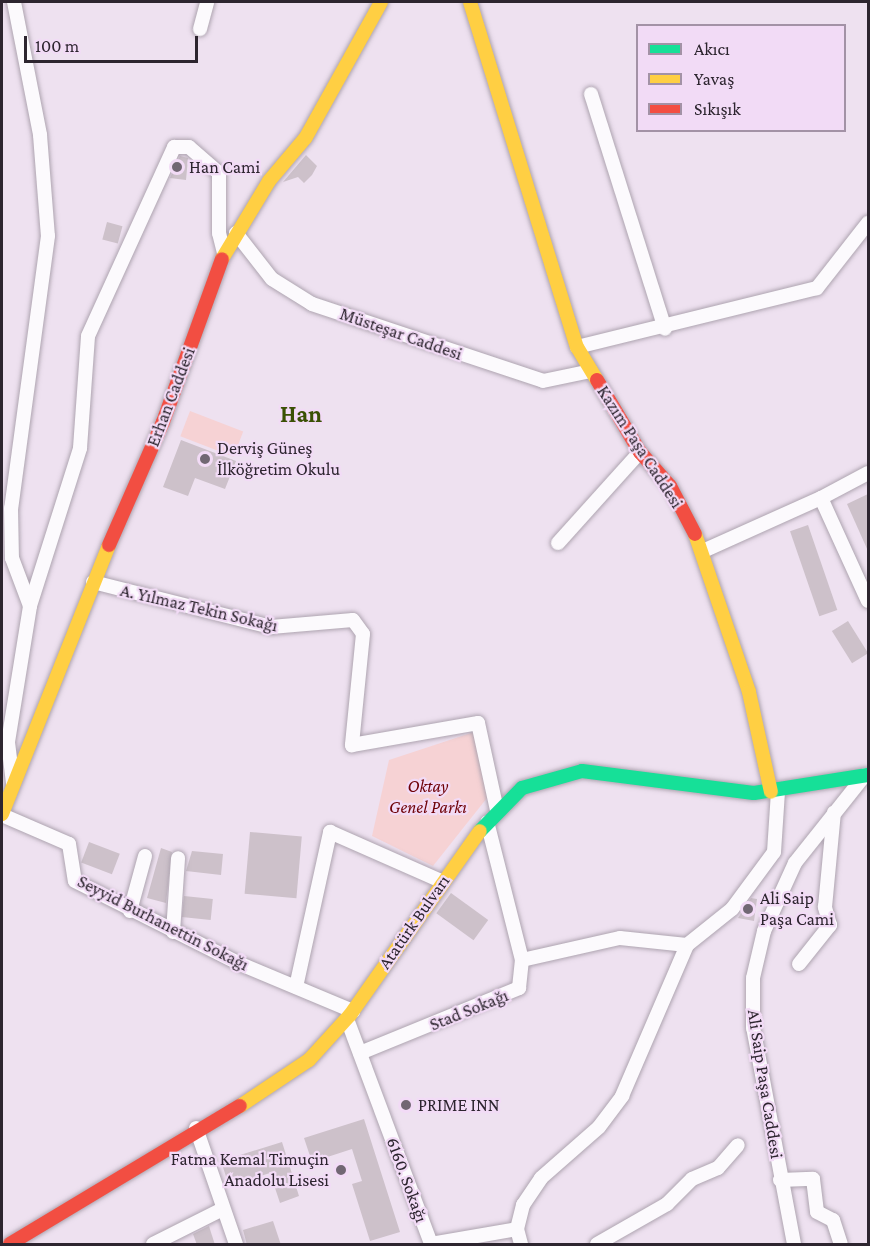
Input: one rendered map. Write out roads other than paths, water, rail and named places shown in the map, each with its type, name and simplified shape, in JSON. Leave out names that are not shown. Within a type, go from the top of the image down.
[{"type":"street","points":[[14,2],[40,135],[48,236],[11,508],[12,558],[30,606]]},
{"type":"street","points":[[200,29],[207,2]]},
{"type":"street","name":"Erhan Caddesi","points":[[2,815],[14,792],[93,582],[163,422],[225,253],[236,233],[306,137],[381,2]]},
{"type":"street","name":"Kazım Paşa Caddesi","points":[[470,2],[577,347],[640,452],[670,486],[703,551],[749,692],[775,791]]},
{"type":"street","points":[[591,94],[665,329]]},
{"type":"street","points":[[14,792],[8,742],[30,606],[80,448],[88,336],[174,147],[189,147],[219,172],[219,233],[225,253]]},
{"type":"street","points":[[577,347],[665,329],[817,288],[868,223]]},
{"type":"street","name":"Müsteşar Caddesi","points":[[236,233],[272,279],[312,304],[543,381],[591,371]]},
{"type":"street","points":[[558,543],[640,452]]},
{"type":"street","points":[[703,551],[821,498],[868,473]]},
{"type":"street","points":[[821,498],[868,601]]},
{"type":"street","name":"A. Yılmaz Tekin Sokağı","points":[[93,582],[271,627],[353,620],[363,634],[352,745],[478,723],[497,810]]},
{"type":"street","name":"Atatürk Bulvarı","points":[[10,1245],[196,1128],[278,1084],[350,1015],[441,881],[497,810],[522,788],[568,771],[775,791],[867,775]]},
{"type":"street","name":"Ali Saip Paşa Caddesi","points":[[794,1245],[753,1028],[753,978],[782,889],[810,837],[867,775]]},
{"type":"street","points":[[521,1245],[517,1229],[523,1205],[540,1178],[599,1127],[622,1096],[687,945],[732,909],[774,852],[775,791]]},
{"type":"street","points":[[799,964],[830,925],[825,907],[834,812]]},
{"type":"street","name":"Seyyid Burhanettin Sokağı","points":[[2,815],[65,841],[72,852],[73,879],[173,932],[296,987],[350,1015]]},
{"type":"street","name":"Stad Sokağı","points":[[360,1053],[513,994],[520,985],[522,960],[487,822]]},
{"type":"street","points":[[296,987],[330,832],[441,881]]},
{"type":"street","points":[[130,910],[145,856]]},
{"type":"street","points":[[173,932],[178,858]]},
{"type":"street","points":[[522,960],[620,938],[687,945]]},
{"type":"street","name":"6160. Sokağı","points":[[350,1015],[360,1053],[431,1244],[517,1229]]},
{"type":"street","points":[[196,1128],[235,1245]]},
{"type":"street","points":[[196,1128],[235,1245]]},
{"type":"street","points":[[597,1245],[667,1204],[692,1179],[718,1167],[738,1145]]},
{"type":"street","points":[[780,1180],[813,1179],[817,1212],[833,1220],[841,1245]]},
{"type":"street","points":[[153,1245],[223,1209]]},
{"type":"street","points":[[2,1241],[5,1245]]},
{"type":"place","name":"Han Cami","points":[[177,167]]},
{"type":"place","name":"Derviş Güneş İlköğretim Okulu","points":[[205,459]]},
{"type":"place","name":"Ali Saip Paşa Cami","points":[[748,909]]},
{"type":"place","name":"PRIME INN","points":[[406,1105]]},
{"type":"place","name":"Fatma Kemal Timuçin Anadolu Lisesi","points":[[341,1170]]},
{"type":"district","name":"Han","points":[[301,414]]},
{"type":"park label","name":"Oktay Genel Parkı","points":[[428,797]]}]
